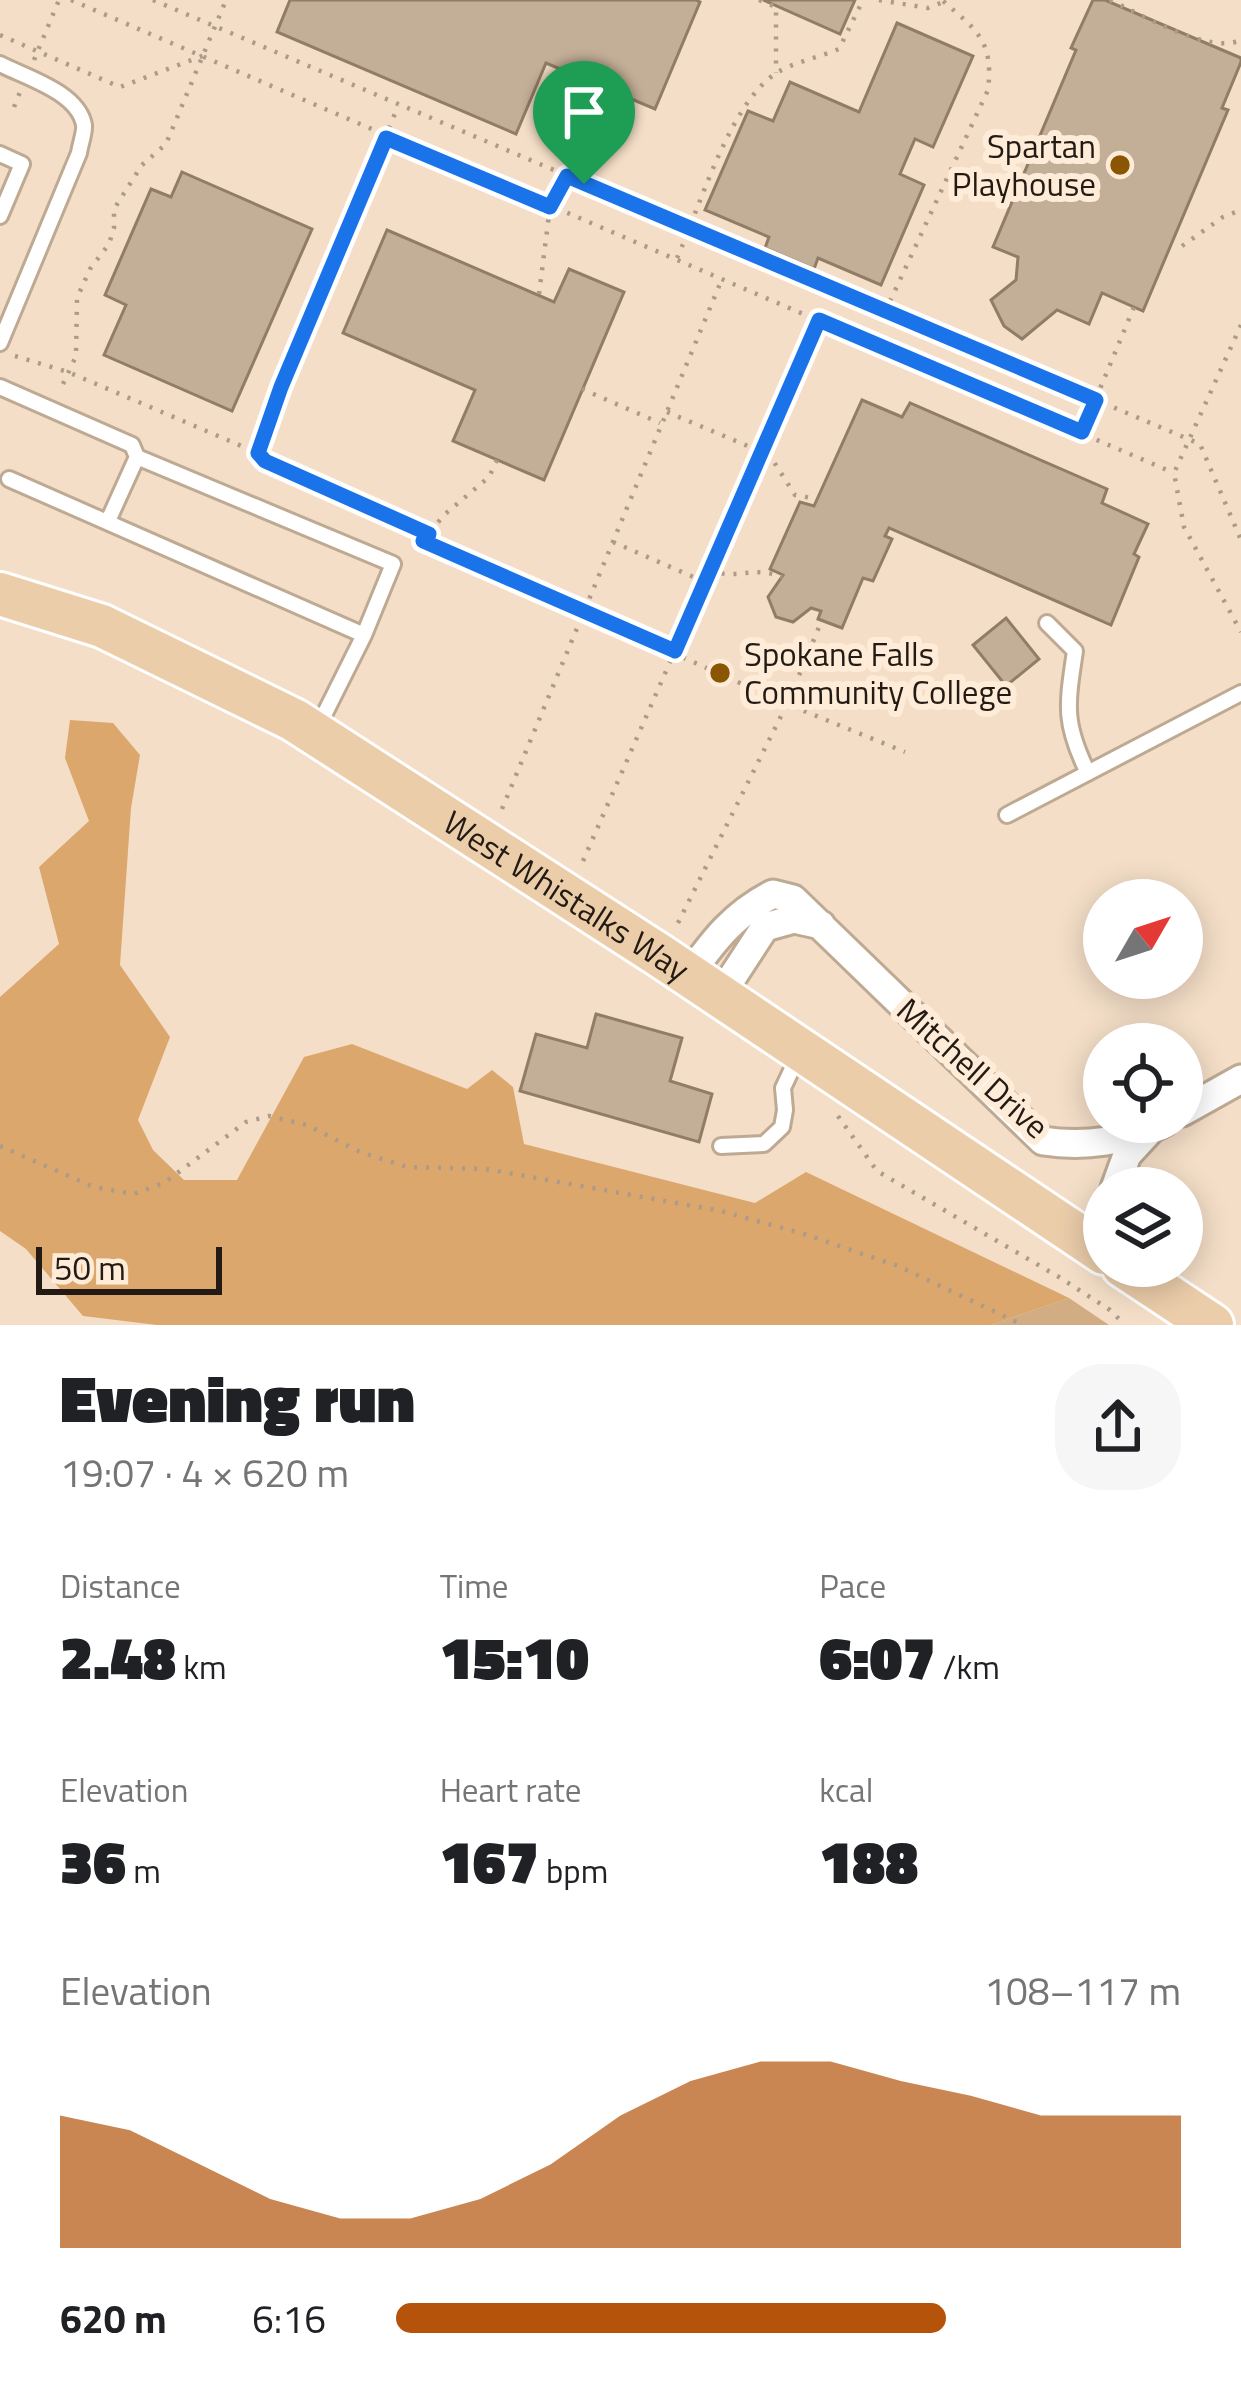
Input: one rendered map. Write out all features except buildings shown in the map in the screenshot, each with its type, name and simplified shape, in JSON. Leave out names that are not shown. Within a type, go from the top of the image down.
[{"type":"main road","name":"West Whistalks Way","points":[[0,594],[102,626],[315,733],[1083,1239]]},
{"type":"main road","points":[[1155,1287],[1212,1325]]},
{"type":"street","name":"Mitchell Drive","points":[[705,986],[723,928],[746,907],[773,894],[793,899],[1043,1141],[1090,1143]]},
{"type":"street","points":[[1203,1100],[1241,1079]]},
{"type":"street","name":"Mitchell Drive","points":[[1123,1167],[1139,1143]]},
{"type":"lane","points":[[0,64],[58,92],[84,125],[79,153],[0,343]]},
{"type":"lane","points":[[0,154],[22,164],[0,216]]},
{"type":"lane","points":[[0,387],[132,445],[137,457],[393,564],[315,733]]},
{"type":"lane","points":[[108,521],[137,457]]},
{"type":"lane","points":[[9,479],[364,634]]},
{"type":"lane","points":[[1047,623],[1075,651],[1067,705],[1071,737],[1088,773]]},
{"type":"lane","points":[[1007,815],[1241,692]]},
{"type":"lane","points":[[721,1146],[764,1144],[782,1127],[783,1088],[801,1049]]},
{"type":"path","points":[[34,60],[59,0]]},
{"type":"path","points":[[71,0],[1174,473]]},
{"type":"path","points":[[153,0],[1200,444],[1241,540]]},
{"type":"path","points":[[63,384],[78,340],[77,298],[90,269],[109,244],[114,209],[142,165],[166,144],[226,0]]},
{"type":"path","points":[[759,0],[776,8],[776,74]]},
{"type":"path","points":[[677,258],[717,160],[754,91],[776,74],[839,50],[863,0]]},
{"type":"path","points":[[879,0],[928,8],[944,0],[964,17],[992,62],[988,89],[885,312]]},
{"type":"path","points":[[1110,0],[1196,39],[1231,44],[1241,40]]},
{"type":"path","points":[[0,35],[119,87],[205,55]]},
{"type":"path","points":[[538,294],[550,207],[567,176],[565,70]]},
{"type":"path","points":[[14,106],[20,92]]},
{"type":"path","points":[[258,453],[399,104]]},
{"type":"path","points":[[1182,246],[1222,217],[1241,210]]},
{"type":"path","points":[[502,808],[722,279]]},
{"type":"path","points":[[1082,432],[1134,307]]},
{"type":"path","points":[[583,861],[819,320]]},
{"type":"path","points":[[1241,326],[1174,473],[1184,527],[1241,632]]},
{"type":"path","points":[[15,356],[68,372],[258,453],[265,461],[429,534]]},
{"type":"path","points":[[582,389],[662,424]]},
{"type":"path","points":[[667,412],[762,452],[795,495],[817,499]]},
{"type":"path","points":[[496,460],[489,477],[444,515],[423,541],[905,752]]},
{"type":"path","points":[[613,542],[705,582]]},
{"type":"path","points":[[710,571],[724,576],[764,569],[782,577]]},
{"type":"path","points":[[678,923],[787,704],[822,620]]},
{"type":"path","points":[[833,1107],[877,1171],[1059,1277],[1125,1325]]},
{"type":"path","points":[[0,1146],[94,1187],[134,1194],[164,1184],[246,1123],[269,1116],[307,1124],[361,1152],[406,1167],[486,1169],[721,1211],[804,1234],[898,1266],[1023,1325]]},
{"type":"shaded area","points":[[70,720],[113,723],[140,755],[131,808],[120,965],[170,1037],[138,1120],[153,1150],[184,1180],[237,1180],[304,1057],[352,1044],[467,1089],[492,1070],[513,1087],[524,1144],[755,1203],[806,1172],[1069,1298],[991,1325],[157,1325],[83,1316],[26,1249],[0,1231],[0,997],[59,944],[39,867],[89,821],[65,758]]},
{"type":"shaded area","points":[[1069,1298],[1109,1325],[991,1325]]},
{"type":"place","name":"Spartan Playhouse","points":[[1120,165]]},
{"type":"place","name":"Spokane Falls Community College","points":[[720,673]]},
{"type":"route","points":[[386,138],[550,207],[567,176],[584,184],[1096,400],[1082,432],[819,320],[675,651],[423,541],[429,534],[265,461],[258,453],[386,138]]}]
